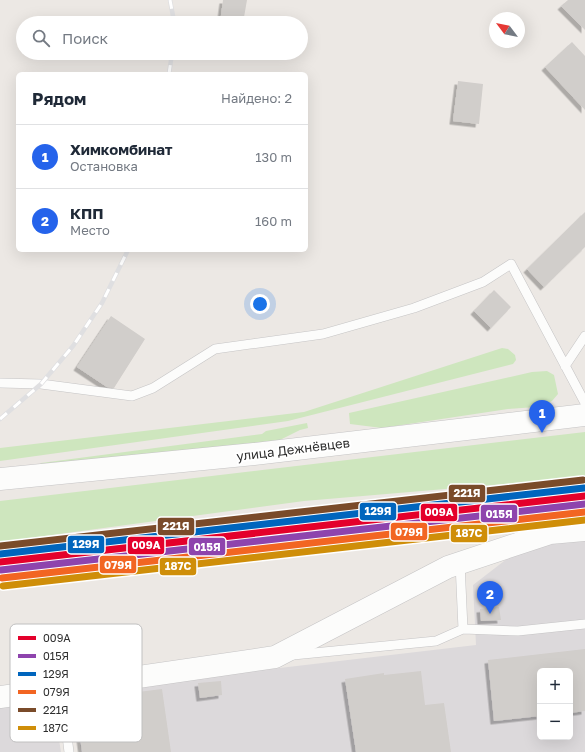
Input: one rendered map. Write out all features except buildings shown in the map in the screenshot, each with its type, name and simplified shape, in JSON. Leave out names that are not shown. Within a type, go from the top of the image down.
[{"type":"street","name":"улица Дежнёвцев","points":[[0,479],[254,454],[585,414]]},
{"type":"street","points":[[142,676],[275,657],[460,562],[550,533],[585,530]]},
{"type":"street","points":[[0,697],[10,696]]},
{"type":"lane","points":[[0,383],[41,384],[132,396],[153,388],[215,350],[323,334],[414,308],[476,285],[511,264],[585,403]]},
{"type":"lane","points":[[565,366],[585,336]]},
{"type":"lane","points":[[460,562],[463,629]]},
{"type":"lane","points":[[275,657],[436,641],[463,629],[518,630],[585,624]]},
{"type":"lane","points":[[68,742],[69,752]]},
{"type":"shaded area","points":[[585,536],[585,752],[81,752],[80,742],[142,742],[142,684],[476,645],[473,585],[512,555],[557,539]]},
{"type":"shaded area","points":[[10,703],[10,742],[59,742],[61,752],[0,752],[0,704]]},
{"type":"green space","points":[[502,348],[508,349],[515,355],[516,360],[513,364],[288,421],[0,461],[0,448],[304,412]]},
{"type":"green space","points":[[547,371],[554,375],[558,394],[552,401],[536,407],[508,409],[382,428],[350,424],[349,413],[532,372]]},
{"type":"green space","points":[[307,423],[308,428],[300,430],[280,440],[41,467],[39,466],[41,463],[262,434],[266,431]]},
{"type":"green space","points":[[585,432],[585,477],[304,501],[0,542],[0,501]]},
{"type":"railway","points":[[170,0],[173,16]]},
{"type":"railway","points":[[169,72],[171,60]]},
{"type":"railway","points":[[0,419],[41,384],[73,346],[102,303],[127,252]]},
{"type":"transit line","name":"221Я","points":[[0,546],[583,480]]},
{"type":"transit line","name":"129Я","points":[[0,554],[584,488]]},
{"type":"transit line","name":"009А","points":[[0,562],[585,496]]},
{"type":"transit line","name":"015Я","points":[[1,570],[585,504]]},
{"type":"transit line","name":"079Я","points":[[2,578],[585,512]]},
{"type":"transit line","name":"187С","points":[[3,586],[585,520]]},
{"type":"place","name":"Химкомбинат","points":[[542,433]]},
{"type":"place","name":"КПП","points":[[490,614]]}]
